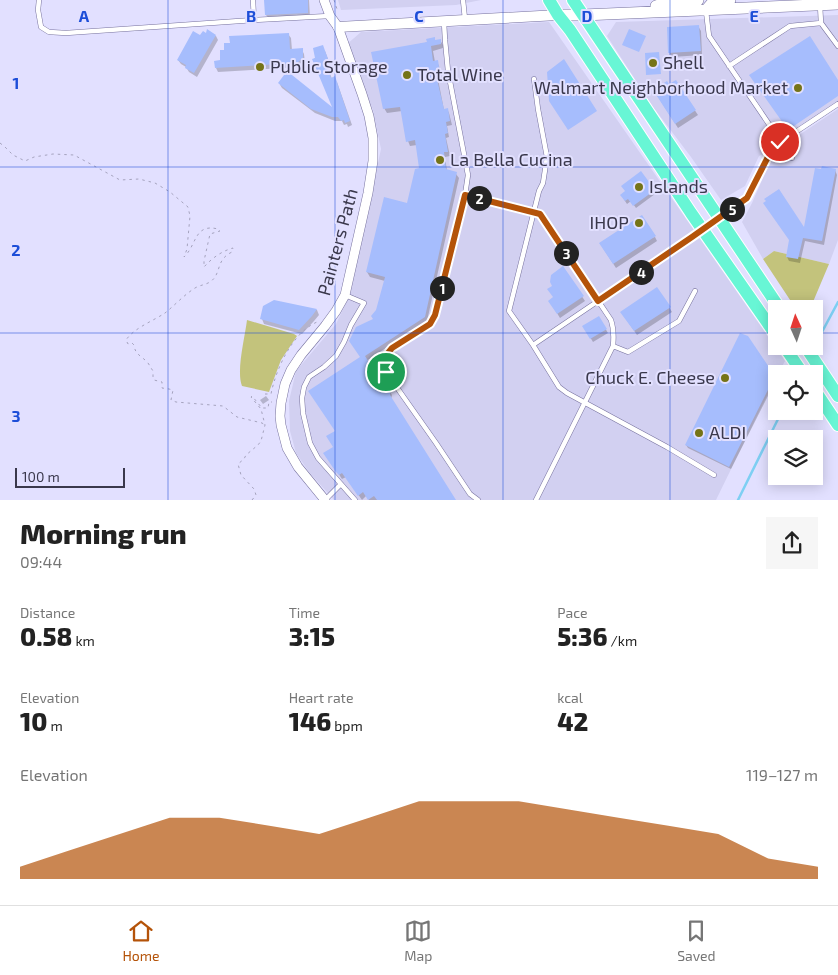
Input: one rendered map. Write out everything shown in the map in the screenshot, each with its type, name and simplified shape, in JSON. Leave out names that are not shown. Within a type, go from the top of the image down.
[{"type":"main road","points":[[549,0],[768,323]]},
{"type":"main road","points":[[558,15],[573,0],[774,300]]},
{"type":"main road","points":[[643,12],[662,4],[698,0]]},
{"type":"main road","points":[[706,10],[714,2],[730,0]]},
{"type":"main road","points":[[558,15],[838,4]]},
{"type":"main road","points":[[811,355],[836,389]]},
{"type":"main road","points":[[823,402],[836,420]]},
{"type":"street","name":"Painters Path","points":[[324,0],[334,14],[369,116],[373,138],[372,177],[345,295],[336,311],[291,370],[285,384],[281,403],[281,426],[287,448],[298,467],[325,500]]},
{"type":"street","points":[[338,27],[558,15]]},
{"type":"lane","points":[[39,0],[38,10],[41,27],[49,32],[66,33],[334,14]]},
{"type":"lane","points":[[252,0],[254,20]]},
{"type":"lane","points":[[463,0],[465,21]]},
{"type":"lane","points":[[820,5],[821,23],[838,46]]},
{"type":"lane","points":[[706,10],[709,36],[792,158]]},
{"type":"lane","points":[[444,22],[448,71],[468,175],[465,195],[435,315],[430,324],[392,348],[385,358],[384,365],[386,372],[470,494],[478,500]]},
{"type":"lane","points":[[729,66],[790,26],[821,23]]},
{"type":"lane","points":[[534,79],[547,157],[543,183],[539,191],[509,311],[559,386],[714,475]]},
{"type":"lane","points":[[533,345],[747,198],[773,147],[838,104]]},
{"type":"lane","points":[[465,195],[540,214],[614,327],[613,346],[536,500]]},
{"type":"lane","points":[[613,346],[628,352],[679,321],[695,291]]},
{"type":"lane","points":[[345,295],[364,303],[336,356],[310,376],[304,387],[302,398],[310,444],[318,458],[355,500]]},
{"type":"lane","points":[[325,500],[341,484]]},
{"type":"path","points":[[334,0],[334,14]]},
{"type":"path","points":[[0,144],[13,155],[25,161],[34,157],[53,154],[74,155],[120,180],[139,179],[154,183],[170,192],[188,207],[190,216],[187,249],[184,256],[188,254],[195,237],[205,228],[212,227],[218,229],[220,232],[210,234],[204,267],[211,260],[233,248],[232,252],[227,254],[220,262],[216,275],[210,282],[196,287],[163,314],[130,334],[126,340],[128,344],[132,343],[134,345],[135,351],[154,371],[154,380],[162,382],[162,388],[173,390],[171,400],[223,406],[237,417],[265,425]]},
{"type":"path","points":[[265,394],[271,394],[282,360],[300,335],[312,324]]},
{"type":"path","points":[[252,500],[256,495],[254,489],[241,474],[238,464],[261,441],[265,425],[261,409],[251,397],[262,408],[268,408],[269,402],[274,402]]},
{"type":"shaded area","points":[[338,0],[481,0],[456,5],[341,10]]},
{"type":"shaded area","points":[[838,15],[838,106],[784,143],[759,156],[745,186],[721,200],[653,107],[607,36],[616,22]]},
{"type":"shaded area","points":[[549,22],[768,337],[768,355],[781,355],[785,361],[783,365],[768,365],[768,393],[716,500],[334,500],[309,472],[296,453],[290,431],[289,401],[296,371],[336,324],[349,297],[381,149],[373,110],[346,45],[361,32]]},
{"type":"shaded area","points":[[838,109],[838,240],[829,264],[774,251],[763,259],[742,222],[775,151]]},
{"type":"shaded area","points":[[774,251],[829,264],[814,300],[790,300],[763,259]]},
{"type":"shaded area","points":[[247,320],[297,336],[281,360],[269,392],[242,386],[240,380],[240,363]]},
{"type":"building","points":[[264,0],[308,0],[308,13],[265,15]]},
{"type":"building","points":[[699,25],[701,51],[668,53],[667,27]]},
{"type":"building","points":[[207,29],[216,35],[194,73],[177,60],[193,31],[200,35],[203,31],[206,33]]},
{"type":"building","points":[[629,29],[646,36],[639,52],[622,45]]},
{"type":"building","points":[[289,33],[290,49],[303,48],[303,58],[297,63],[215,68],[214,61],[220,60],[220,50],[224,50],[224,43],[230,43],[229,36]]},
{"type":"building","name":"Walmart Neighborhood Market","points":[[810,36],[838,80],[838,96],[788,130],[749,75]]},
{"type":"building","points":[[435,37],[435,40],[441,39],[441,44],[431,46],[433,61],[438,60],[440,74],[436,75],[444,109],[448,108],[450,121],[446,122],[448,133],[445,134],[448,152],[444,152],[446,169],[457,172],[425,317],[365,356],[377,375],[382,376],[391,389],[390,395],[456,500],[377,500],[374,496],[368,500],[363,492],[358,496],[342,473],[339,475],[336,472],[323,453],[333,447],[326,436],[335,431],[308,391],[360,357],[349,341],[356,327],[373,319],[371,316],[376,310],[385,277],[366,272],[384,197],[407,203],[415,169],[419,168],[415,140],[406,142],[400,107],[383,109],[371,52],[427,42],[426,39]]},
{"type":"building","points":[[323,45],[328,59],[325,61],[331,78],[335,76],[350,121],[345,123],[344,120],[341,121],[338,117],[332,117],[311,109],[278,83],[287,71],[332,107],[312,59],[315,58],[313,48]]},
{"type":"building","name":"Shell","points":[[659,52],[661,74],[646,75],[645,53]]},
{"type":"building","points":[[564,59],[597,111],[568,130],[549,101],[547,72]]},
{"type":"building","points":[[676,80],[696,110],[675,124],[653,90],[667,81],[669,84]]},
{"type":"building","points":[[822,166],[836,169],[822,241],[803,238],[798,259],[786,257],[789,240],[763,203],[766,201],[764,199],[779,189],[804,227],[815,168],[821,169]]},
{"type":"building","points":[[641,171],[655,190],[633,206],[628,199],[625,201],[620,195],[625,191],[621,186]]},
{"type":"building","points":[[642,215],[656,236],[613,264],[599,243]]},
{"type":"building","points":[[563,266],[584,296],[557,314],[548,301],[553,297],[547,289],[552,286],[550,282],[551,275]]},
{"type":"building","points":[[657,287],[671,307],[634,331],[620,312]]},
{"type":"building","points":[[274,300],[317,309],[299,330],[260,319],[263,306]]},
{"type":"building","points":[[599,316],[607,329],[590,339],[582,326]]},
{"type":"building","points":[[740,333],[748,336],[768,366],[768,390],[729,467],[685,445]]},
{"type":"waterway","points":[[823,330],[838,302]]},
{"type":"waterway","points":[[738,500],[778,420]]},
{"type":"place","name":"Shell","points":[[653,63]]},
{"type":"place","name":"Public Storage","points":[[260,67]]},
{"type":"place","name":"Total Wine","points":[[407,75]]},
{"type":"place","name":"Walmart Neighborhood Market","points":[[798,88]]},
{"type":"place","name":"La Bella Cucina","points":[[440,160]]},
{"type":"place","name":"Islands","points":[[639,187]]},
{"type":"place","name":"IHOP","points":[[639,223]]},
{"type":"place","name":"Chuck E. Cheese","points":[[725,378]]},
{"type":"place","name":"ALDI","points":[[699,433]]},
{"type":"route","points":[[386,372],[384,365],[388,352],[430,324],[435,315],[465,195],[540,214],[598,301],[747,198],[773,147],[780,142]]}]
